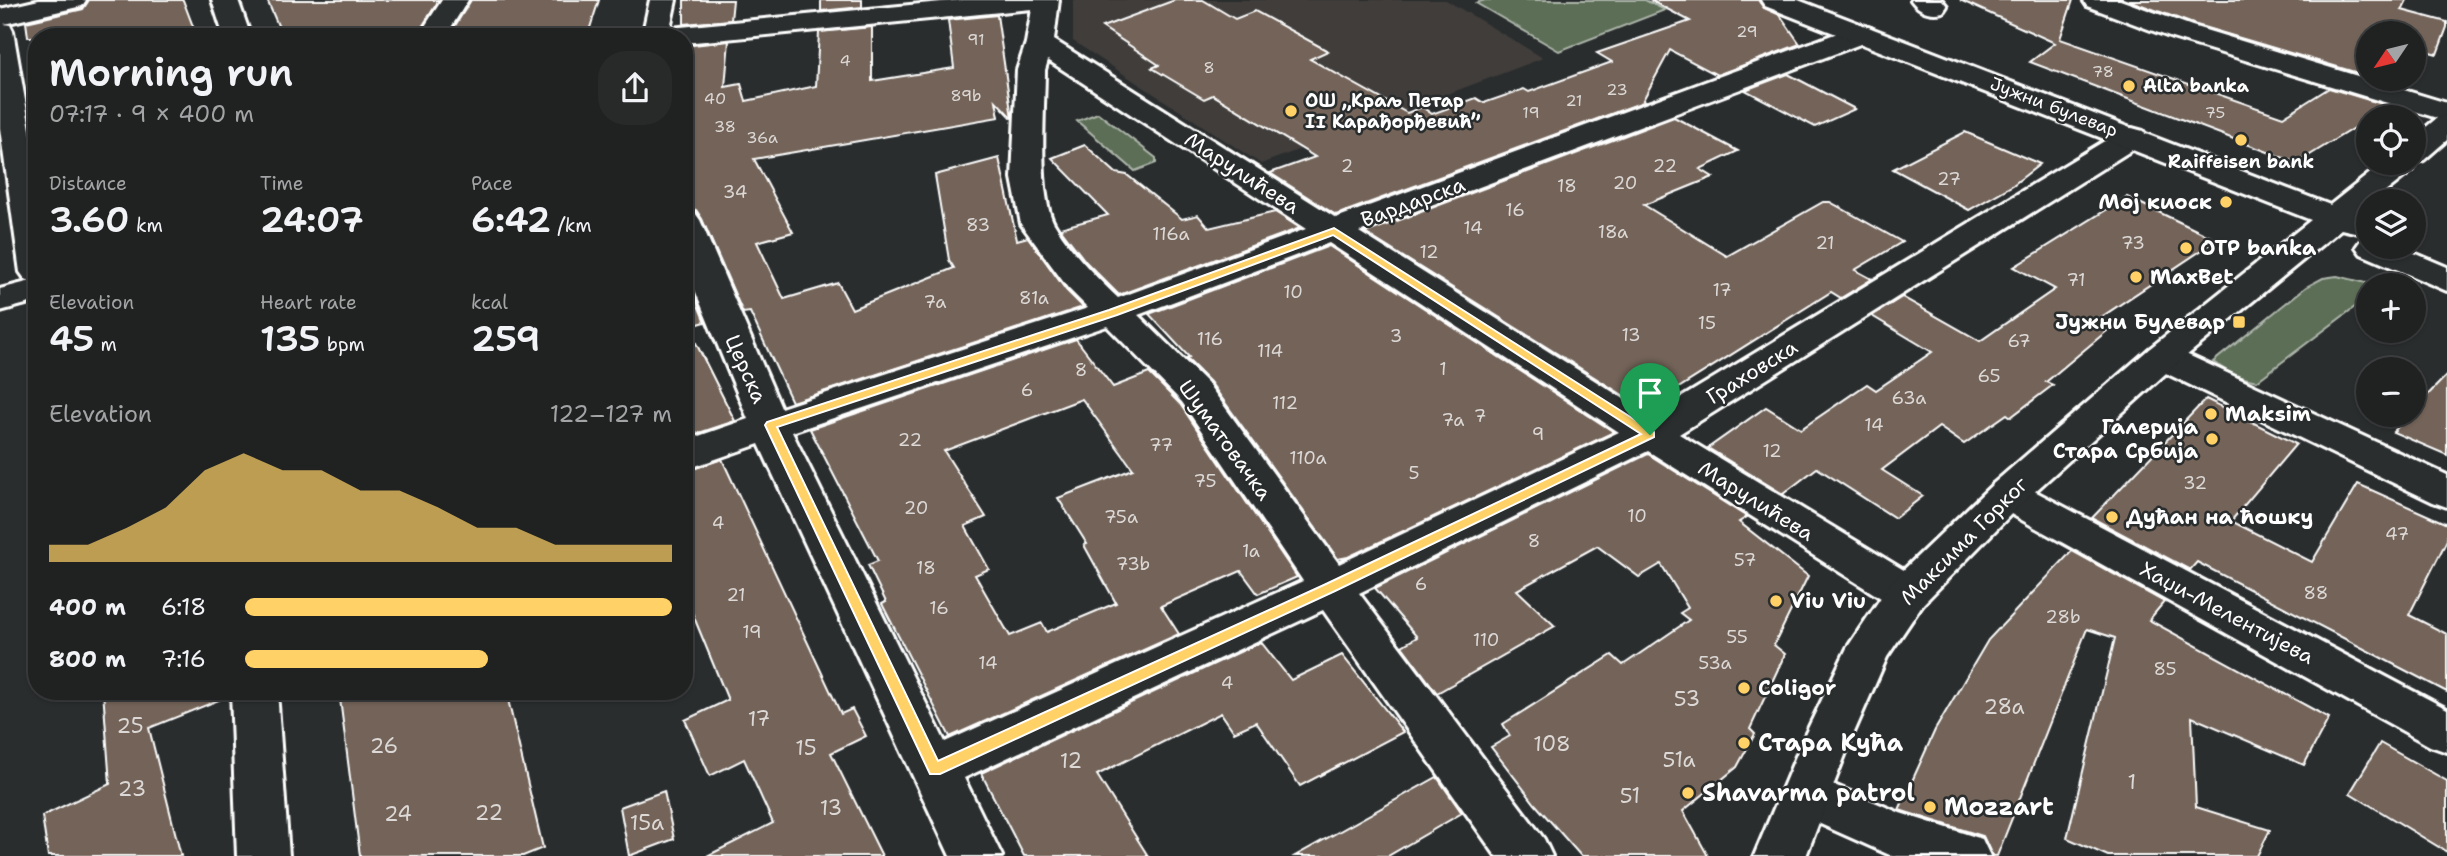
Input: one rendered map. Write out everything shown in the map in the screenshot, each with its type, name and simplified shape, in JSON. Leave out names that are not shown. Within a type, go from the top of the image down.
[{"type":"street","points":[[0,17],[72,0]]},
{"type":"street","points":[[225,0],[235,28]]},
{"type":"street","points":[[436,28],[455,0]]},
{"type":"street","points":[[657,28],[663,0]]},
{"type":"street","points":[[693,34],[1044,0]]},
{"type":"street","name":"Шуматовачка","points":[[1044,0],[1040,43],[1031,70],[1027,178],[1037,224],[1060,256],[1195,393],[1331,587],[1526,856]]},
{"type":"street","name":"Јужни булевар","points":[[1774,0],[2132,137],[2333,218],[2356,223]]},
{"type":"street","points":[[2112,3],[2182,32],[2447,112]]},
{"type":"street","points":[[0,31],[28,213]]},
{"type":"street","name":"Вардарска","points":[[693,453],[1113,312],[1861,34]]},
{"type":"street","name":"Марулићева","points":[[1040,43],[1650,435],[1907,593]]},
{"type":"street","points":[[2426,143],[2447,124]]},
{"type":"street","name":"Граховска","points":[[935,769],[1331,587],[1650,435],[2132,137]]},
{"type":"street","name":"Максима Горког","points":[[1780,856],[1828,737],[1869,648],[1907,593],[2007,494],[2162,357],[2387,175]]},
{"type":"street","name":"Јужни булевар","points":[[2333,218],[2356,234]]},
{"type":"street","name":"Церска","points":[[693,243],[771,425],[976,856]]},
{"type":"street","points":[[2426,244],[2447,251]]},
{"type":"street","points":[[2400,259],[2447,280]]},
{"type":"street","points":[[0,300],[28,292]]},
{"type":"street","points":[[2162,357],[2447,492]]},
{"type":"street","name":"Хаџи-Мелентијева","points":[[2007,494],[2447,732]]},
{"type":"street","points":[[254,700],[263,856]]},
{"type":"street","points":[[1806,795],[1892,833],[1964,856]]},
{"type":"shaded area","name":"ОШ „Краљ Петар II Карађорђевић”","points":[[1073,0],[1446,0],[1543,58],[1261,164],[1073,41]]},
{"type":"green space","points":[[1485,0],[1645,0],[1665,10],[1559,51],[1476,3]]},
{"type":"green space","points":[[1098,113],[1156,158],[1156,163],[1135,171],[1077,121]]},
{"type":"green space","points":[[2337,276],[2356,280],[2356,306],[2257,381],[2235,376],[2213,362],[2306,287],[2323,278]]},
{"type":"building","points":[[89,0],[183,0],[194,28],[28,28],[28,37],[26,22],[83,9]]},
{"type":"building","points":[[267,0],[439,0],[422,28],[279,28]]},
{"type":"building","points":[[471,0],[599,0],[590,28],[454,28]]},
{"type":"building","points":[[684,0],[733,0],[731,20],[684,24]]},
{"type":"building","points":[[821,0],[862,0],[862,7],[821,11]]},
{"type":"building","points":[[1175,0],[1203,0],[1235,19],[1255,11],[1328,51],[1310,59],[1407,113],[1422,107],[1432,114],[1476,98],[1484,103],[1524,89],[1529,92],[1612,62],[1597,53],[1690,21],[1650,0],[1758,0],[1764,8],[1780,15],[1800,44],[1717,75],[1670,50],[1643,100],[1646,101],[1336,215],[1270,173],[1315,157],[1213,95],[1204,99],[1152,68],[1159,65],[1102,27]]},
{"type":"building","points":[[1960,0],[2073,0],[2060,39],[2283,117],[2329,88],[2386,105],[2356,105],[2356,126],[2297,163],[2030,62],[2055,43]]},
{"type":"building","points":[[2128,0],[2407,0],[2402,10],[2447,22],[2447,27],[2437,54],[2426,51],[2426,21],[2356,21],[2356,72],[2193,24]]},
{"type":"building","points":[[997,15],[1012,118],[996,101],[999,117],[754,159],[793,232],[757,242],[784,299],[838,283],[852,309],[954,268],[949,260],[935,175],[999,158],[1017,240],[1028,237],[1066,290],[1083,307],[792,402],[750,312],[743,313],[702,219],[693,210],[693,45],[729,41],[725,87],[741,84],[746,101],[816,86],[819,32],[872,27],[872,81],[954,68],[948,20]]},
{"type":"building","points":[[1788,74],[1855,109],[1815,127],[1745,90]]},
{"type":"building","points":[[1674,117],[1738,151],[1700,169],[1713,177],[1644,205],[1727,256],[1823,202],[1830,202],[1902,242],[1855,270],[1872,279],[1841,298],[1831,292],[1645,409],[1365,233]]},
{"type":"building","points":[[1965,132],[2040,164],[2013,185],[1969,210],[1893,169]]},
{"type":"building","points":[[1085,145],[1116,173],[1127,175],[1182,219],[1198,215],[1209,228],[1275,212],[1300,228],[1119,295],[1086,262],[1060,228],[1108,215],[1052,158]]},
{"type":"building","points":[[2127,197],[2217,240],[2100,318],[2114,325],[2046,382],[2053,385],[2011,417],[2007,414],[1964,444],[1939,427],[1882,470],[1923,496],[1895,518],[1817,468],[1783,494],[1708,448],[1766,407],[1801,429],[1867,384],[1876,390],[1932,352],[1872,316],[1902,297],[1980,341],[2055,289],[2014,267]]},
{"type":"building","points":[[1329,246],[1614,432],[1348,557],[1338,559],[1210,382],[1149,314]]},
{"type":"building","points":[[693,293],[705,322],[693,326]]},
{"type":"building","points":[[693,337],[735,421],[693,435]]},
{"type":"building","points":[[1076,339],[1113,387],[1149,373],[1180,404],[1297,577],[1258,594],[1241,571],[1161,606],[1179,634],[950,737],[882,604],[886,602],[868,565],[878,561],[810,429]],"holes":[[[1082,399],[1133,469],[1058,498],[1087,544],[1084,545],[1116,603],[1047,632],[1042,623],[1010,636],[975,575],[989,569],[965,526],[986,517],[944,451]]]},
{"type":"building","points":[[2447,375],[2447,455],[2393,432],[2398,427],[2426,427],[2426,397]]},
{"type":"building","points":[[2206,399],[2296,444],[2231,521],[2312,562],[2358,484],[2447,524],[2447,540],[2409,615],[2447,634],[2447,692],[2197,562],[2190,570],[2092,518]]},
{"type":"building","points":[[1648,454],[1747,517],[1739,522],[1808,576],[1774,645],[1785,654],[1750,729],[1755,734],[1737,767],[1683,811],[1708,856],[1581,856],[1535,804],[1491,747],[1510,736],[1503,724],[1612,655],[1623,665],[1689,620],[1680,613],[1688,608],[1661,564],[1639,577],[1597,546],[1517,590],[1555,626],[1437,693],[1402,646],[1417,637],[1375,588]]},
{"type":"building","points":[[722,459],[841,714],[852,709],[866,736],[831,753],[882,856],[707,856],[773,823],[744,759],[710,776],[685,720],[728,700],[693,615],[693,469]]},
{"type":"building","points":[[2072,551],[2164,602],[2149,620],[2329,718],[2304,765],[2192,717],[2196,807],[2270,830],[2257,856],[2108,856],[2067,838],[2115,638],[2087,629],[1997,856],[1992,856],[1983,836],[1899,810],[1935,730],[1988,640]]},
{"type":"building","points":[[1261,642],[1291,680],[1342,655],[1403,732],[1300,786],[1256,722],[1234,732],[1221,713],[1097,775],[1148,856],[1024,856],[981,773]]},
{"type":"building","points":[[104,700],[219,700],[149,728],[181,856],[48,856],[42,816],[110,784]]},
{"type":"building","points":[[340,700],[508,700],[543,848],[523,856],[360,856]]},
{"type":"building","points":[[2380,743],[2447,781],[2447,852],[2350,793]]},
{"type":"building","points":[[1437,777],[1462,813],[1388,856],[1295,856]]},
{"type":"building","points":[[664,791],[674,839],[629,856],[620,807]]},
{"type":"place","name":"Alta banka","points":[[2129,86]]},
{"type":"place","name":"ОШ „Краљ Петар II Карађорђевић”","points":[[1291,111]]},
{"type":"place","name":"Raiffeisen bank","points":[[2241,140]]},
{"type":"place","name":"Мој киоск","points":[[2226,202]]},
{"type":"place","name":"OTP banka","points":[[2186,248]]},
{"type":"place","name":"MaxBet","points":[[2136,277]]},
{"type":"place","name":"Јужни Булевар","points":[[2239,322]]},
{"type":"place","name":"Maksim","points":[[2211,414]]},
{"type":"place","name":"Галерија Стара Србија","points":[[2212,439]]},
{"type":"place","name":"Дућан на ћошку","points":[[2112,517]]},
{"type":"place","name":"Viu Viu","points":[[1776,601]]},
{"type":"place","name":"Coligor","points":[[1744,688]]},
{"type":"place","name":"Стара Кућа","points":[[1744,743]]},
{"type":"place","name":"Shavarma patrol","points":[[1688,793]]},
{"type":"place","name":"Mozzart","points":[[1930,807]]},
{"type":"route","points":[[1334,231],[1650,435],[1331,587],[935,769],[771,425],[1113,312],[1334,231]]}]
